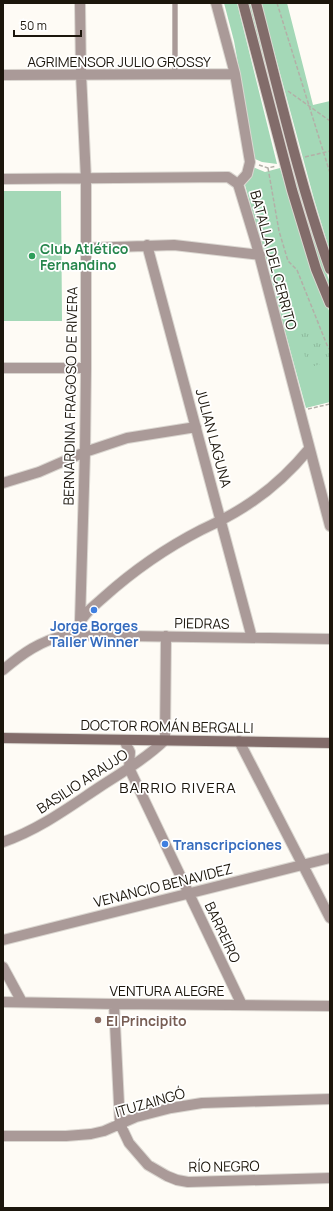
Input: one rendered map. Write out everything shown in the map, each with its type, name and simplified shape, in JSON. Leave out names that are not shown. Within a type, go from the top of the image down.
[{"type":"main road","points":[[243,3],[292,190],[316,269],[330,303]]},
{"type":"main road","points":[[256,3],[276,83],[317,232],[330,269]]},
{"type":"main road","name":"DOCTOR ROMÁN BERGALLI","points":[[3,738],[330,743]]},
{"type":"street","name":"BERNARDINA FRAGOSO DE RIVERA","points":[[80,3],[81,74],[86,179],[85,452],[80,622]]},
{"type":"street","name":"BATALLA DEL CERRITO","points":[[216,3],[235,74],[250,162],[247,174],[238,184],[260,255],[330,526]]},
{"type":"street","name":"AGRIMENSOR JULIO GROSSY","points":[[3,75],[235,74]]},
{"type":"street","points":[[3,179],[228,177],[238,184]]},
{"type":"street","name":"JULIAN LAGUNA","points":[[147,245],[252,638]]},
{"type":"street","points":[[86,248],[174,245],[260,255]]},
{"type":"street","points":[[3,368],[86,368]]},
{"type":"street","points":[[3,483],[39,472],[85,452],[127,438],[196,427]]},
{"type":"street","points":[[73,635],[87,613],[139,568],[179,542],[221,521],[245,506],[269,489],[309,449]]},
{"type":"street","name":"PIEDRAS","points":[[3,670],[28,650],[50,638],[66,635],[330,639]]},
{"type":"street","points":[[165,740],[166,636]]},
{"type":"street","name":"BARREIRO","points":[[124,740],[130,752],[130,768],[242,1005]]},
{"type":"street","name":"BASILIO ARAUJO","points":[[3,842],[41,825],[130,768],[156,749],[165,740]]},
{"type":"street","points":[[239,742],[330,918]]},
{"type":"street","name":"VENANCIO BENAVIDEZ","points":[[3,940],[330,858]]},
{"type":"street","points":[[3,967],[22,1002]]},
{"type":"street","name":"VENTURA ALEGRE","points":[[3,1002],[330,1006]]},
{"type":"street","name":"RÍO NEGRO","points":[[114,1004],[120,1124],[128,1143],[148,1165],[157,1172],[176,1180],[188,1182],[330,1178]]},
{"type":"street","name":"ITUZAINGÓ","points":[[3,1136],[66,1136],[91,1134],[104,1131],[136,1117],[172,1108],[202,1103],[330,1099]]},
{"type":"lane","points":[[175,3],[175,74]]},
{"type":"path","points":[[277,3],[330,173]]},
{"type":"path","points":[[276,83],[330,121]]},
{"type":"path","points":[[268,168],[279,231],[288,261],[297,270],[326,345],[330,350]]},
{"type":"path","points":[[300,411],[330,404]]},
{"type":"green space","points":[[224,3],[237,3],[277,164],[262,162],[255,159],[234,41]]},
{"type":"green space","points":[[248,3],[250,3],[308,221],[330,283],[330,290],[320,267],[305,221]]},
{"type":"green space","points":[[261,3],[287,3],[313,105],[330,101],[330,252],[314,199]]},
{"type":"green space","points":[[253,167],[265,172],[280,168],[308,260],[330,313],[330,402],[306,408],[245,185]]},
{"type":"green space","name":"Club Atlético Fernandino","points":[[3,191],[61,191],[62,321],[3,321]]},
{"type":"green space","points":[[316,327],[330,354],[330,361],[308,368],[299,334]]},
{"type":"place","name":"Club Atlético Fernandino","points":[[32,256]]},
{"type":"place","name":"Jorge Borges Taller Winner","points":[[94,610]]},
{"type":"place","name":"Transcripciones","points":[[165,844]]},
{"type":"place","name":"El Principito","points":[[98,1020]]},
{"type":"district","name":"BARRIO RIVERA","points":[[178,787]]}]
